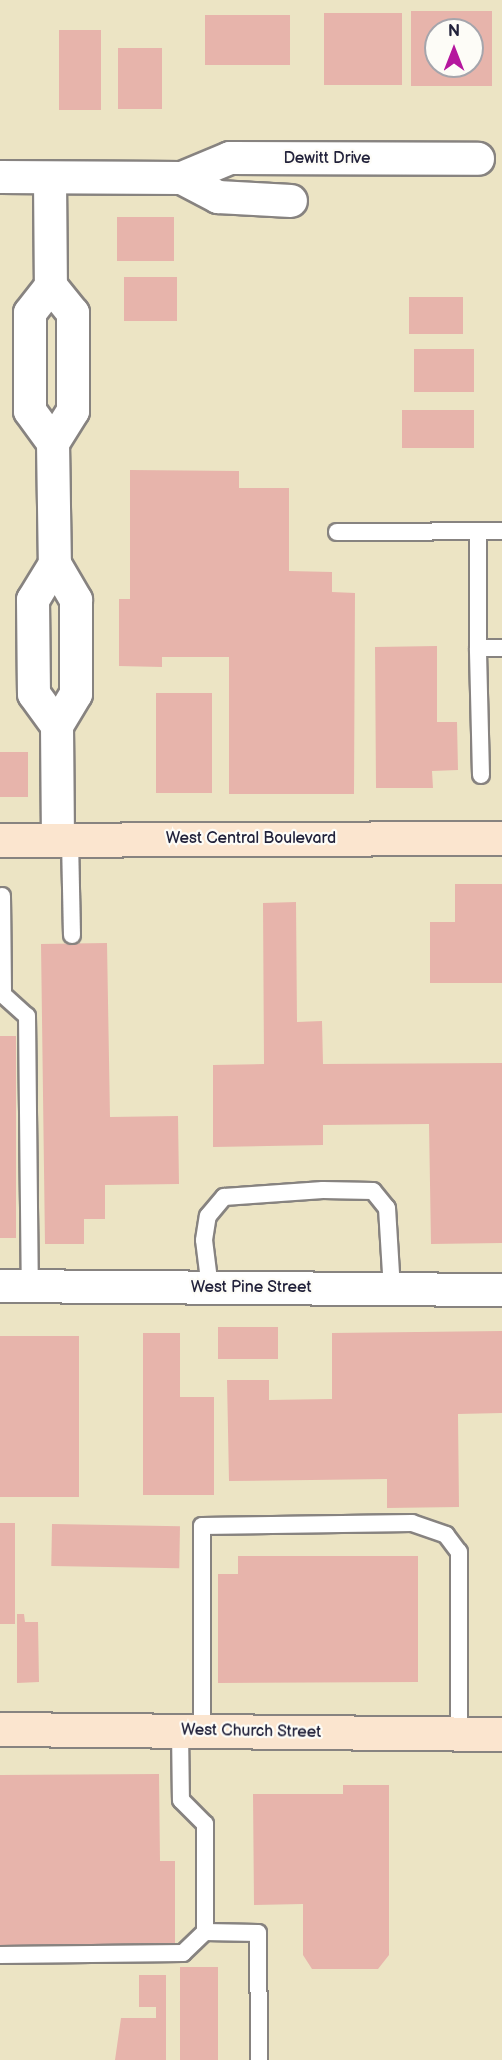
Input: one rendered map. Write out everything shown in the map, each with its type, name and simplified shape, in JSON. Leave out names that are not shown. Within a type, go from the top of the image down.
[{"type":"street","name":"Dewitt Drive","points":[[0,177],[182,178],[230,158],[478,159]]},
{"type":"street","name":"Dewitt Drive","points":[[182,178],[218,197],[291,201]]},
{"type":"street","points":[[50,179],[51,286],[30,314],[30,411],[53,443]]},
{"type":"street","points":[[51,286],[73,314],[73,411],[53,443],[55,564],[76,600],[76,694],[57,726]]},
{"type":"street","points":[[55,564],[33,600],[34,694],[57,726],[64,840]]},
{"type":"street","name":"West Central Boulevard","points":[[0,840],[502,838]]},
{"type":"street","name":"West Pine Street","points":[[15,1286],[502,1290]]},
{"type":"street","name":"West Church Street","points":[[0,1729],[502,1734]]},
{"type":"lane","points":[[478,531],[481,775]]},
{"type":"lane","points":[[338,532],[502,531]]},
{"type":"lane","points":[[478,648],[502,648]]},
{"type":"lane","points":[[64,840],[72,935]]},
{"type":"lane","points":[[2,896],[2,992],[27,1017],[15,1286]]},
{"type":"lane","points":[[210,1288],[204,1240],[208,1216],[224,1197],[323,1190],[374,1191],[387,1208],[392,1289]]},
{"type":"lane","points":[[205,1932],[205,1824],[181,1800],[191,1731],[202,1526],[412,1523],[446,1535],[459,1552],[459,1734]]},
{"type":"lane","points":[[0,1955],[183,1953],[205,1932],[258,1933],[259,2060]]},
{"type":"building","points":[[411,11],[492,11],[492,86],[411,86]]},
{"type":"building","points":[[324,13],[402,13],[402,85],[324,85]]},
{"type":"building","points":[[205,15],[290,15],[290,65],[205,65]]},
{"type":"building","points":[[59,30],[101,30],[101,110],[59,110]]},
{"type":"building","points":[[118,48],[162,48],[162,109],[118,109]]},
{"type":"building","points":[[117,217],[174,217],[174,261],[117,261]]},
{"type":"building","points":[[124,277],[177,277],[177,321],[124,321]]},
{"type":"building","points":[[409,297],[463,297],[463,334],[409,334]]},
{"type":"building","points":[[414,349],[474,349],[474,392],[414,392]]},
{"type":"building","points":[[402,410],[474,410],[474,448],[402,448]]},
{"type":"building","points":[[130,470],[239,471],[239,488],[289,488],[289,571],[332,572],[332,592],[355,593],[354,794],[229,794],[229,657],[162,657],[162,667],[119,666],[119,599],[130,599]]},
{"type":"building","points":[[437,646],[437,722],[457,722],[458,770],[432,771],[433,788],[376,788],[375,647]]},
{"type":"building","points":[[156,693],[212,693],[212,793],[156,793]]},
{"type":"building","points":[[0,752],[28,752],[28,797],[0,797]]},
{"type":"building","points":[[455,884],[502,884],[502,983],[430,983],[430,922],[455,922]]},
{"type":"building","points":[[296,902],[297,1022],[322,1021],[323,1064],[502,1063],[502,1243],[431,1244],[429,1124],[323,1125],[323,1145],[213,1147],[213,1065],[264,1064],[263,903]]},
{"type":"building","points":[[107,943],[110,1117],[178,1116],[179,1184],[105,1185],[105,1219],[84,1219],[84,1244],[45,1244],[41,944]]},
{"type":"building","points":[[0,1036],[16,1036],[16,1238],[0,1238]]},
{"type":"building","points":[[218,1327],[278,1327],[278,1359],[218,1359]]},
{"type":"building","points":[[502,1331],[502,1413],[458,1414],[459,1507],[387,1508],[387,1479],[229,1481],[227,1380],[269,1380],[269,1400],[332,1399],[332,1333]]},
{"type":"building","points":[[143,1333],[180,1333],[180,1397],[214,1397],[214,1495],[143,1495]]},
{"type":"building","points":[[0,1336],[79,1336],[79,1497],[0,1497]]},
{"type":"building","points":[[0,1523],[15,1523],[15,1624],[0,1624]]},
{"type":"building","points":[[52,1524],[180,1526],[179,1568],[51,1566]]},
{"type":"building","points":[[238,1556],[418,1556],[418,1682],[218,1683],[218,1574],[238,1574]]},
{"type":"building","points":[[17,1614],[24,1614],[25,1622],[38,1622],[39,1682],[17,1683]]},
{"type":"building","points":[[159,1774],[160,1861],[175,1861],[175,1945],[0,1946],[0,1775]]},
{"type":"building","points":[[343,1785],[389,1785],[389,1955],[378,1969],[312,1969],[303,1955],[303,1904],[254,1905],[253,1794],[343,1794]]},
{"type":"building","points":[[180,1967],[218,1967],[218,2060],[180,2060]]},
{"type":"building","points":[[139,1975],[166,1975],[166,2060],[115,2060],[121,2018],[156,2018],[156,2007],[139,2007]]}]
